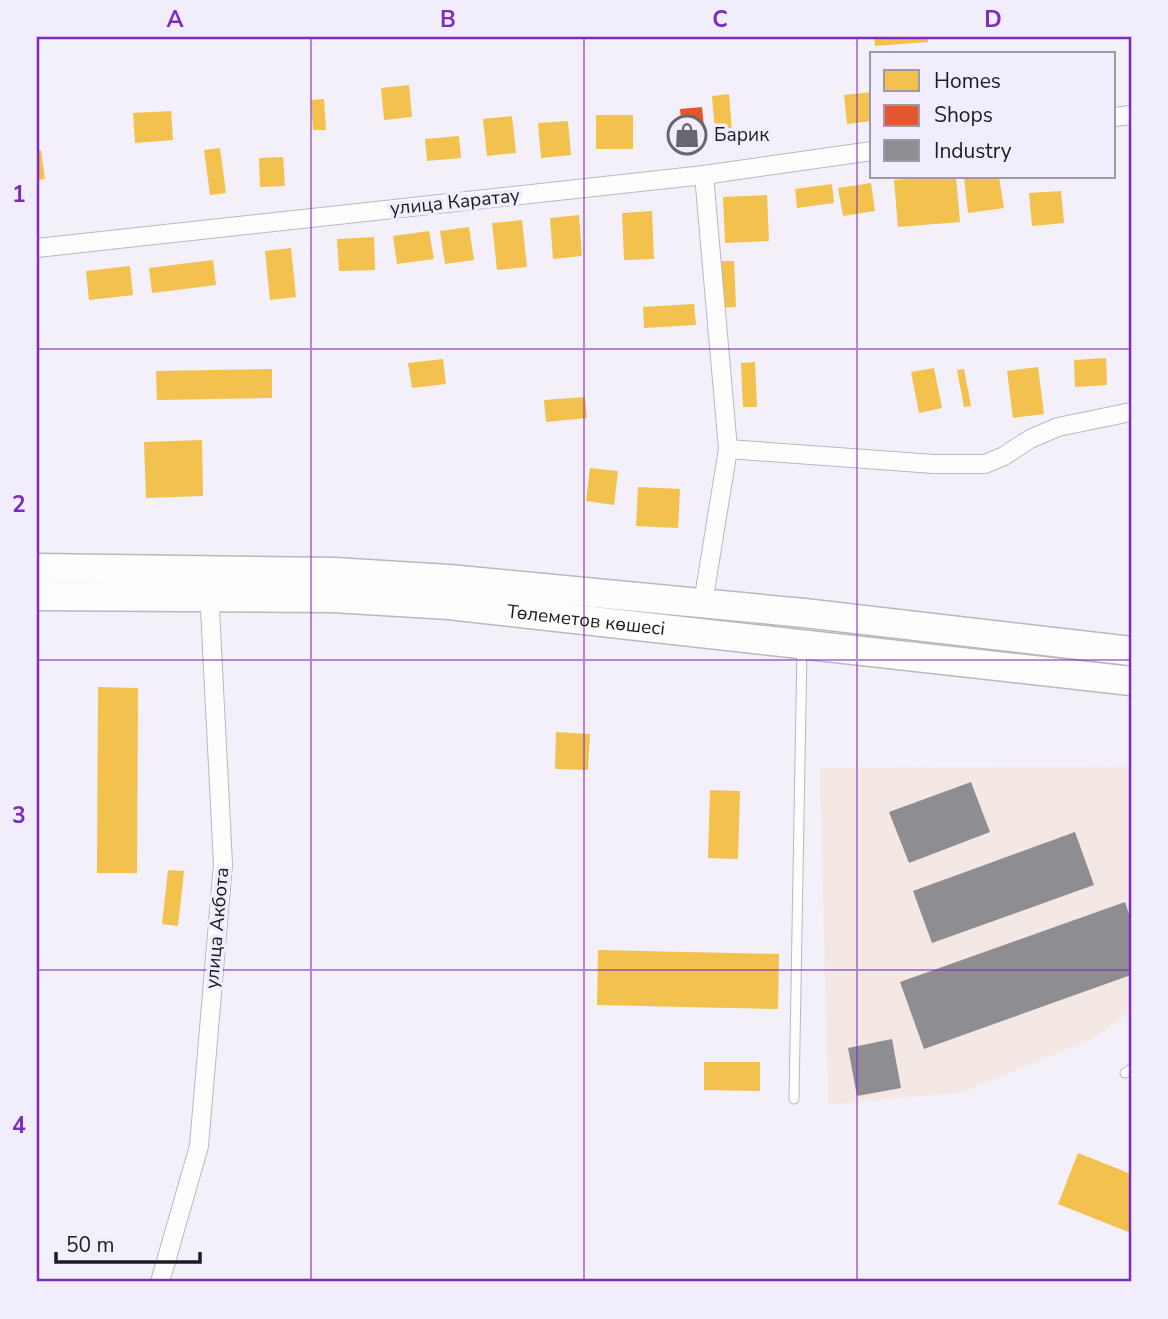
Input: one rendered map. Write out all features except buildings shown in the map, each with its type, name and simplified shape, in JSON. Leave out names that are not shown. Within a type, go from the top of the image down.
[{"type":"main road","name":"Төлеметов көшесі","points":[[37,568],[334,572],[449,579],[703,603],[1131,651]]},
{"type":"main road","name":"Төлеметов көшесі","points":[[37,596],[333,598],[449,605],[1131,681]]},
{"type":"street","name":"улица Каратау","points":[[37,248],[704,175],[870,152]]},
{"type":"street","points":[[703,603],[728,449],[704,175]]},
{"type":"street","points":[[728,449],[934,464],[985,464],[1058,427],[1131,412]]},
{"type":"street","name":"улица Акбота","points":[[160,1282],[199,1146],[223,864],[208,569]]},
{"type":"lane","points":[[794,1099],[802,643]]},
{"type":"shaded area","points":[[1131,767],[1131,1011],[1092,1039],[963,1092],[828,1105],[820,768]]},
{"type":"place","name":"Барик","points":[[687,135]]}]
